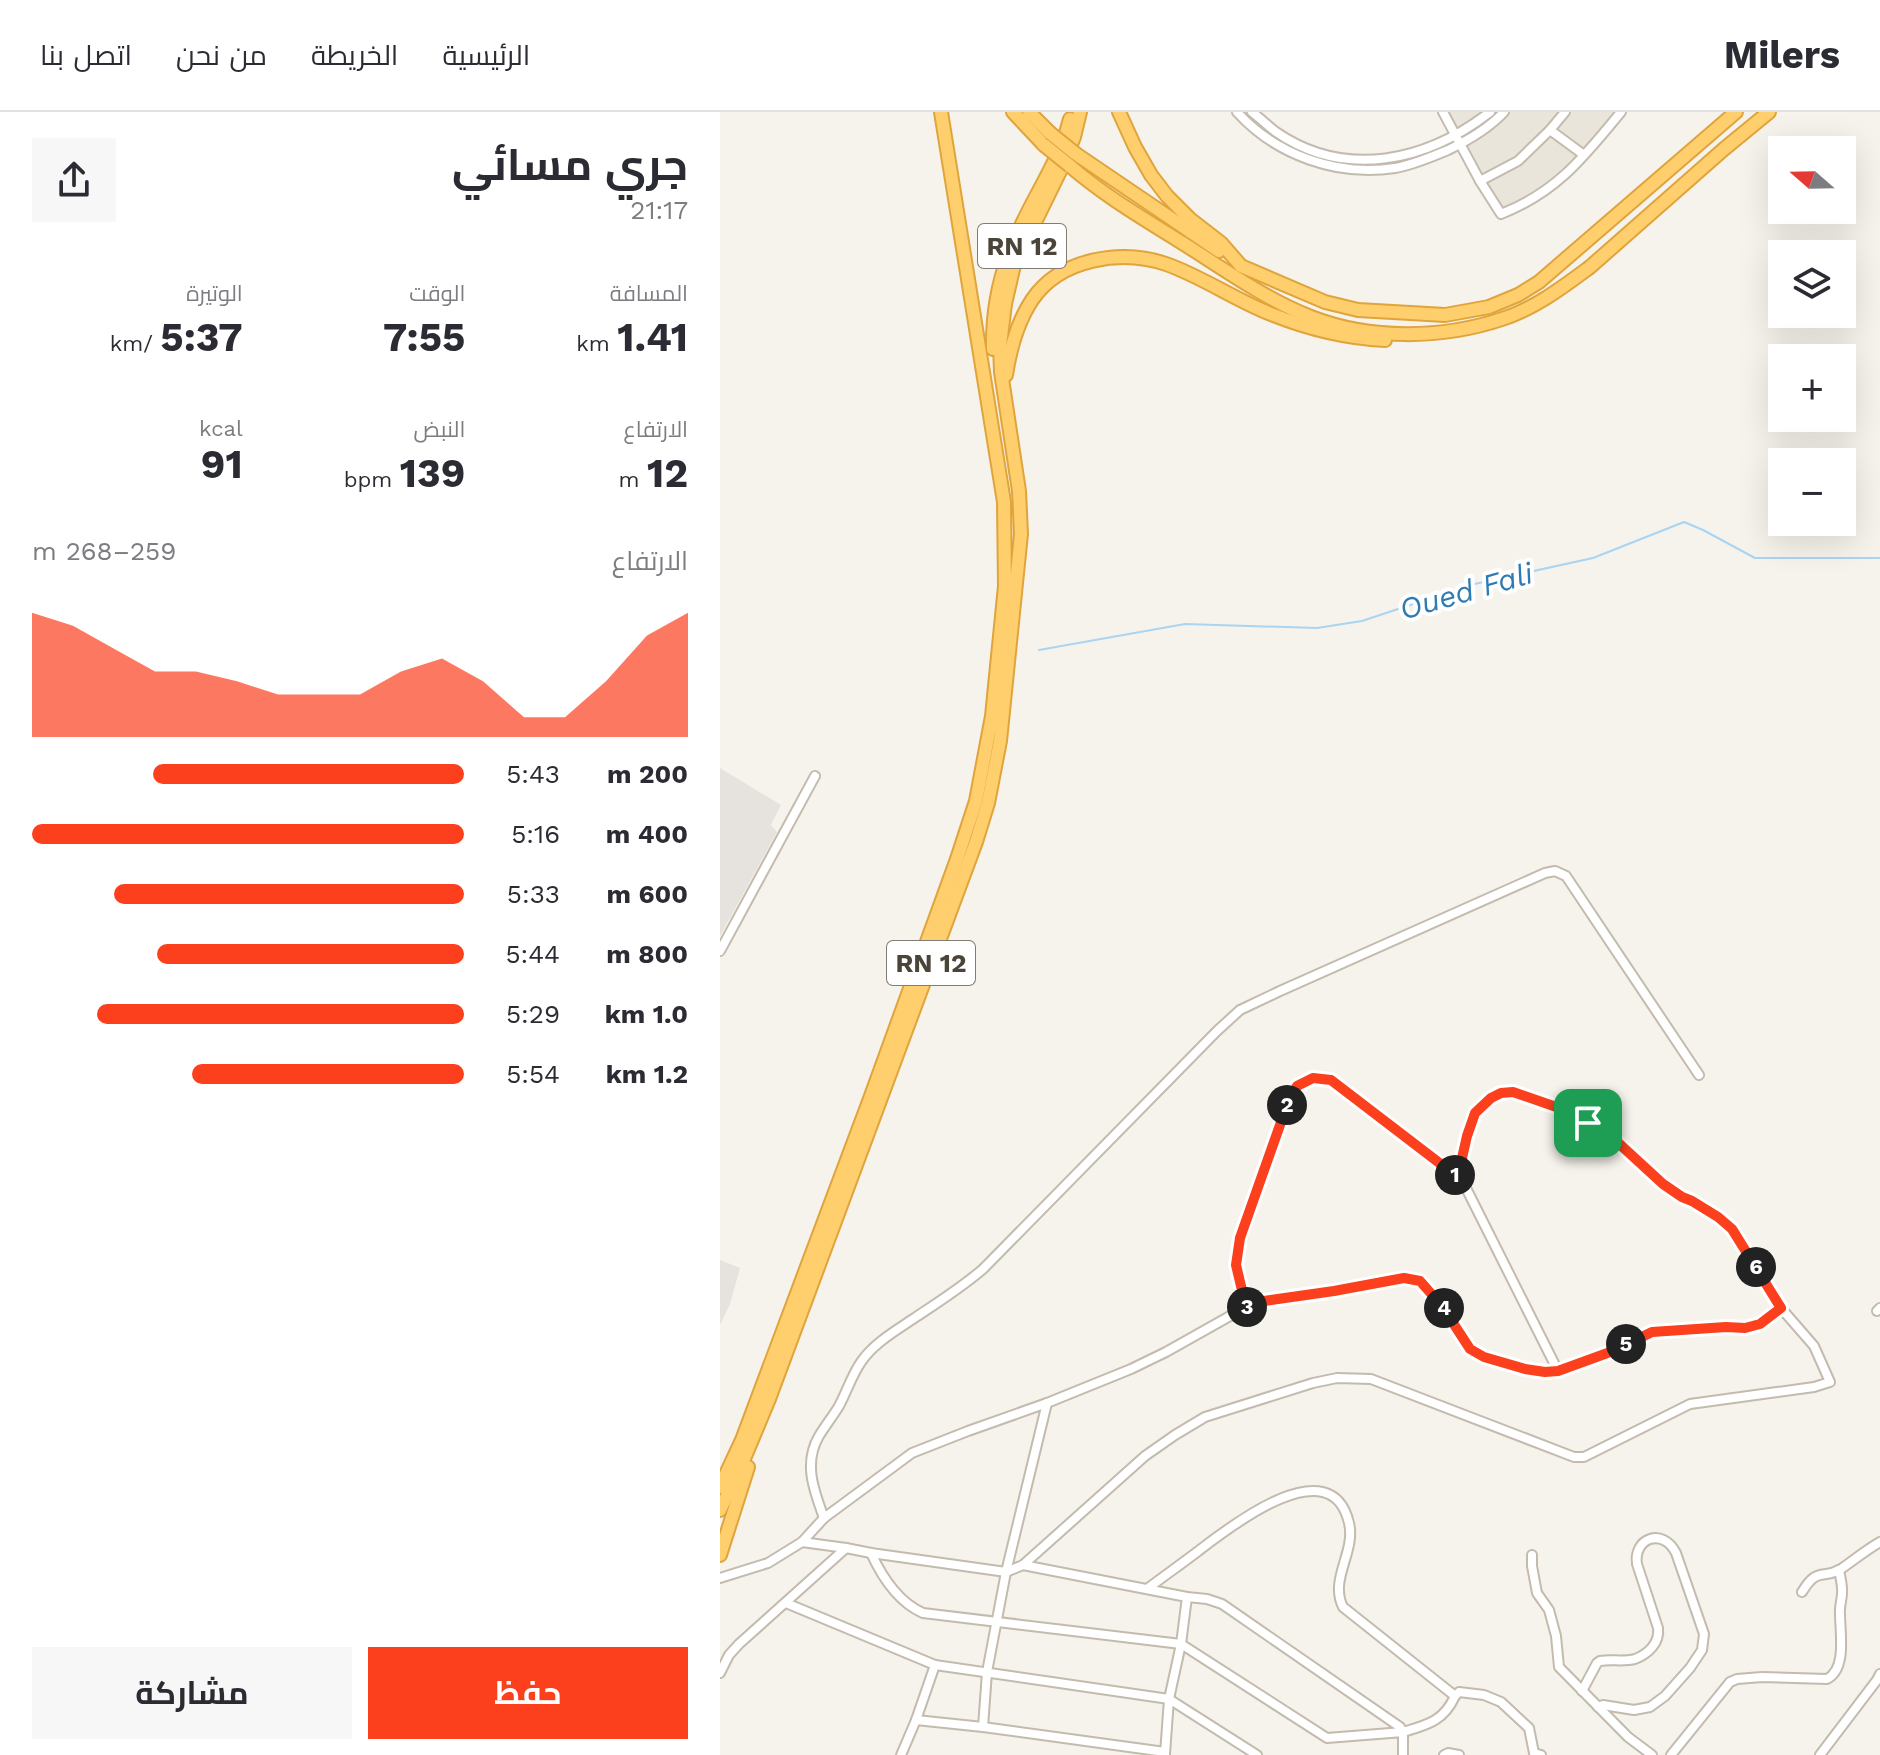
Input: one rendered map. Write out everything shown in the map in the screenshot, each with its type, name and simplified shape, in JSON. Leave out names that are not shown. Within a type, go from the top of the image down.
[{"type":"highway","name":"RN 12","points":[[720,1487],[742,1440],[877,1081],[976,801],[992,716],[1005,586],[1001,480],[941,112]]},
{"type":"highway","points":[[1013,112],[1073,160],[1241,266],[1325,302],[1358,310],[1445,315],[1489,307],[1539,282],[1736,112]]},
{"type":"highway","points":[[1029,112],[1047,139]]},
{"type":"highway","points":[[1006,555],[1010,524],[993,364],[994,317],[1009,254],[1059,151],[1072,112]]},
{"type":"highway","name":"RN 12","points":[[720,1510],[786,1355],[988,803],[1000,741],[1021,534],[1019,491],[1001,372],[1005,304],[1020,251],[1070,148],[1080,112]]},
{"type":"highway","points":[[1119,112],[1151,175],[1167,196],[1221,243],[1241,266]]},
{"type":"highway","points":[[1004,390],[1016,334],[1033,298],[1046,284],[1063,273],[1110,257],[1164,263],[1258,309],[1339,335],[1400,341],[1502,319],[1526,309],[1590,267],[1769,112]]},
{"type":"highway","points":[[1073,160],[1099,190],[1275,300],[1312,317],[1357,329],[1398,334],[1434,333]]},
{"type":"highway","points":[[720,1555],[752,1455],[756,1429]]},
{"type":"street","points":[[1237,112],[1261,135],[1306,159],[1351,169],[1375,170],[1396,168],[1430,158],[1458,140],[1490,112]]},
{"type":"street","points":[[1252,112],[1276,132],[1322,154],[1384,160],[1478,134],[1504,112]]},
{"type":"street","points":[[1443,112],[1501,214],[1542,194],[1576,166],[1621,112]]},
{"type":"street","points":[[1480,181],[1518,161],[1565,112]]},
{"type":"street","points":[[1550,130],[1584,155]]},
{"type":"street","points":[[720,951],[815,776]]},
{"type":"street","points":[[824,1518],[810,1466],[812,1451],[861,1361],[896,1330],[983,1269],[1240,1010],[1555,871],[1566,876],[1699,1075]]},
{"type":"street","points":[[1246,1307],[1236,1265],[1237,1253],[1286,1108],[1297,1086],[1313,1078],[1331,1080],[1464,1184],[1558,1371]]},
{"type":"street","points":[[802,1542],[1006,1572],[1023,1565],[1145,1456],[1205,1417],[1337,1378],[1371,1379],[1574,1457],[1584,1457],[1690,1404],[1814,1387],[1830,1382],[1814,1346],[1781,1308],[1732,1229],[1718,1217],[1663,1184],[1614,1139],[1565,1110],[1513,1092],[1491,1098],[1475,1113],[1467,1136],[1462,1158],[1464,1184]]},
{"type":"street","points":[[720,1578],[768,1563],[802,1542],[824,1518],[912,1453],[1047,1403],[1155,1357],[1246,1307],[1264,1301],[1404,1278],[1420,1281],[1431,1291],[1470,1349],[1484,1357],[1545,1372],[1558,1371],[1613,1351],[1652,1332],[1745,1328],[1760,1324],[1781,1308]]},
{"type":"street","points":[[983,1727],[987,1672],[1006,1572],[1047,1403]]},
{"type":"street","points":[[1147,1589],[1262,1507],[1304,1493],[1330,1495],[1345,1511],[1351,1531],[1338,1592],[1343,1607],[1455,1696]]},
{"type":"street","points":[[1582,1691],[1600,1661],[1635,1659],[1657,1641],[1658,1628],[1636,1555],[1649,1540],[1660,1538],[1669,1542],[1676,1553],[1704,1634],[1702,1650],[1673,1687],[1650,1707],[1634,1710],[1603,1705],[1598,1707]]},
{"type":"street","points":[[1802,1592],[1809,1580],[1839,1570],[1880,1542]]},
{"type":"street","points":[[720,1673],[739,1644],[846,1548]]},
{"type":"street","points":[[871,1553],[881,1576],[911,1608],[923,1613],[1181,1644],[1327,1738],[1403,1732],[1422,1727],[1449,1709],[1459,1692],[1472,1693],[1501,1702],[1529,1728],[1534,1753],[1541,1755]]},
{"type":"street","points":[[1532,1555],[1537,1593],[1549,1610],[1556,1636],[1559,1667],[1628,1737],[1652,1755]]},
{"type":"street","points":[[1023,1565],[1207,1599],[1232,1610],[1400,1727],[1403,1732],[1403,1755]]},
{"type":"street","points":[[1671,1755],[1730,1682],[1762,1677],[1827,1679],[1836,1673],[1842,1627],[1839,1613],[1843,1590],[1839,1570]]},
{"type":"street","points":[[916,1720],[1165,1754],[1169,1699],[1187,1597]]},
{"type":"street","points":[[786,1603],[935,1665],[1169,1699],[1257,1755]]},
{"type":"street","points":[[901,1755],[935,1665]]},
{"type":"street","points":[[1820,1755],[1880,1674]]},
{"type":"street","points":[[1444,1755],[1459,1755]]},
{"type":"shaded area","points":[[1447,112],[1615,112],[1598,140],[1542,194],[1497,209]]},
{"type":"shaded area","points":[[720,768],[781,805],[771,825],[777,832],[720,936]]},
{"type":"shaded area","points":[[720,1260],[740,1268],[730,1304],[720,1325]]},
{"type":"waterway","name":"Oued Fali","points":[[1039,650],[1185,624],[1317,628],[1362,621],[1470,585],[1593,558],[1684,522],[1755,558],[1880,558]]},
{"type":"route","points":[[1313,1078],[1331,1080],[1464,1184],[1462,1158],[1475,1113],[1501,1093],[1513,1092],[1537,1100],[1588,1123],[1614,1139],[1663,1184],[1718,1217],[1732,1229],[1781,1308],[1760,1324],[1745,1328],[1652,1332],[1613,1351],[1558,1371],[1545,1372],[1484,1357],[1470,1349],[1431,1291],[1420,1281],[1404,1278],[1264,1301],[1246,1307],[1236,1265],[1240,1238],[1286,1108],[1297,1086],[1313,1078]]}]
